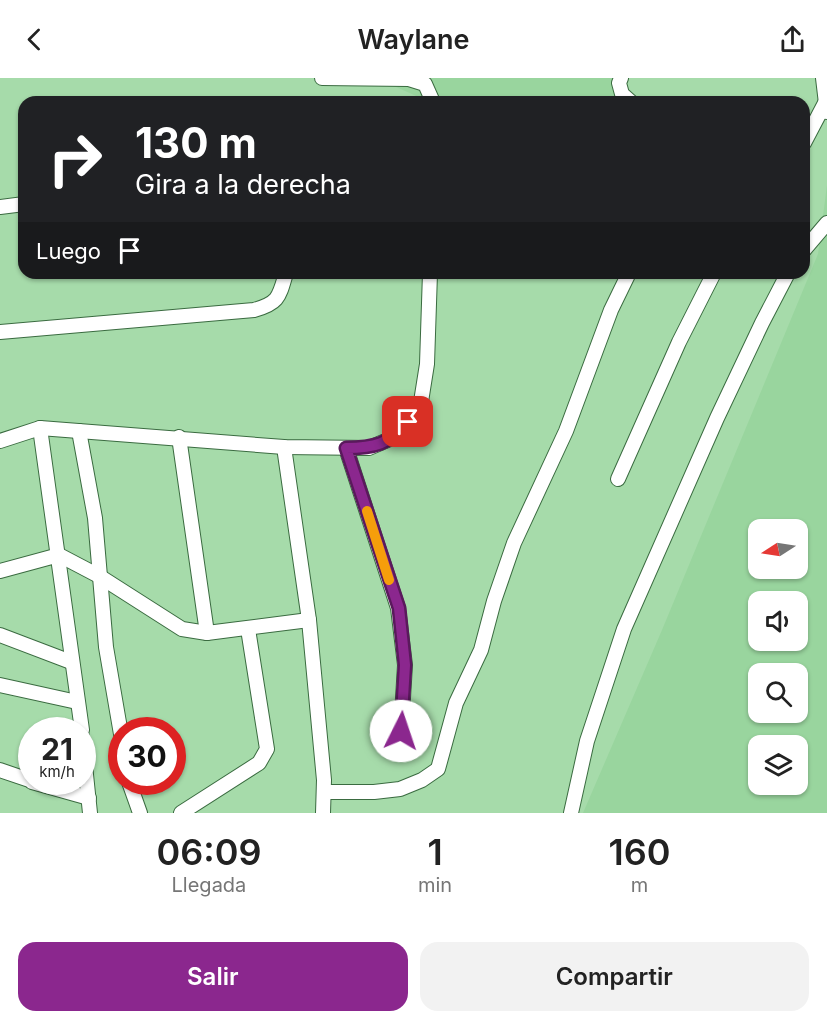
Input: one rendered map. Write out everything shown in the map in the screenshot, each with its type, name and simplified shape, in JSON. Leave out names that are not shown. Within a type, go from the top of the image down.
[{"type":"street","points":[[322,78],[409,79],[424,84],[430,96]]},
{"type":"street","points":[[621,78],[620,83],[624,96]]},
{"type":"street","points":[[810,133],[826,108],[823,78]]},
{"type":"street","points":[[0,207],[18,205]]},
{"type":"street","points":[[810,243],[827,223]]},
{"type":"street","points":[[0,332],[254,310],[270,305],[279,298],[284,279]]},
{"type":"street","points":[[0,441],[40,428],[179,437],[284,447],[369,448],[397,436],[420,408],[428,364],[429,279]]},
{"type":"street","points":[[324,792],[374,792],[400,789],[422,780],[438,769],[456,703],[481,650],[494,601],[514,543],[566,431],[611,309],[626,279]]},
{"type":"street","points":[[618,479],[679,342],[711,279]]},
{"type":"street","points":[[571,813],[587,741],[624,629],[717,418],[786,279]]},
{"type":"street","points":[[40,428],[80,717]]},
{"type":"street","points":[[79,430],[95,518],[106,647],[118,717]]},
{"type":"street","points":[[179,437],[207,633]]},
{"type":"street","points":[[284,447],[309,620],[324,780],[323,813]]},
{"type":"street","points":[[346,448],[399,608],[405,665],[401,731]]},
{"type":"street","points":[[0,572],[59,555],[99,576],[182,629],[207,633],[309,620]]},
{"type":"street","points":[[181,813],[259,763],[267,748],[248,629]]},
{"type":"street","points":[[0,635],[71,662]]},
{"type":"street","points":[[0,685],[77,702]]},
{"type":"street","points":[[0,770],[18,776]]},
{"type":"street","points":[[79,795],[89,798]]},
{"type":"street","points":[[89,795],[90,813]]},
{"type":"street","points":[[134,795],[140,813]]},
{"type":"shaded area","points":[[376,78],[627,78],[619,96],[416,96]]},
{"type":"shaded area","points":[[827,185],[827,813],[583,813],[662,630],[808,279],[810,279],[818,254]]},
{"type":"slow traffic","points":[[367,511],[389,580]]},
{"type":"route","points":[[401,731],[405,665],[399,608],[346,448],[369,448],[397,436],[408,422]]}]
